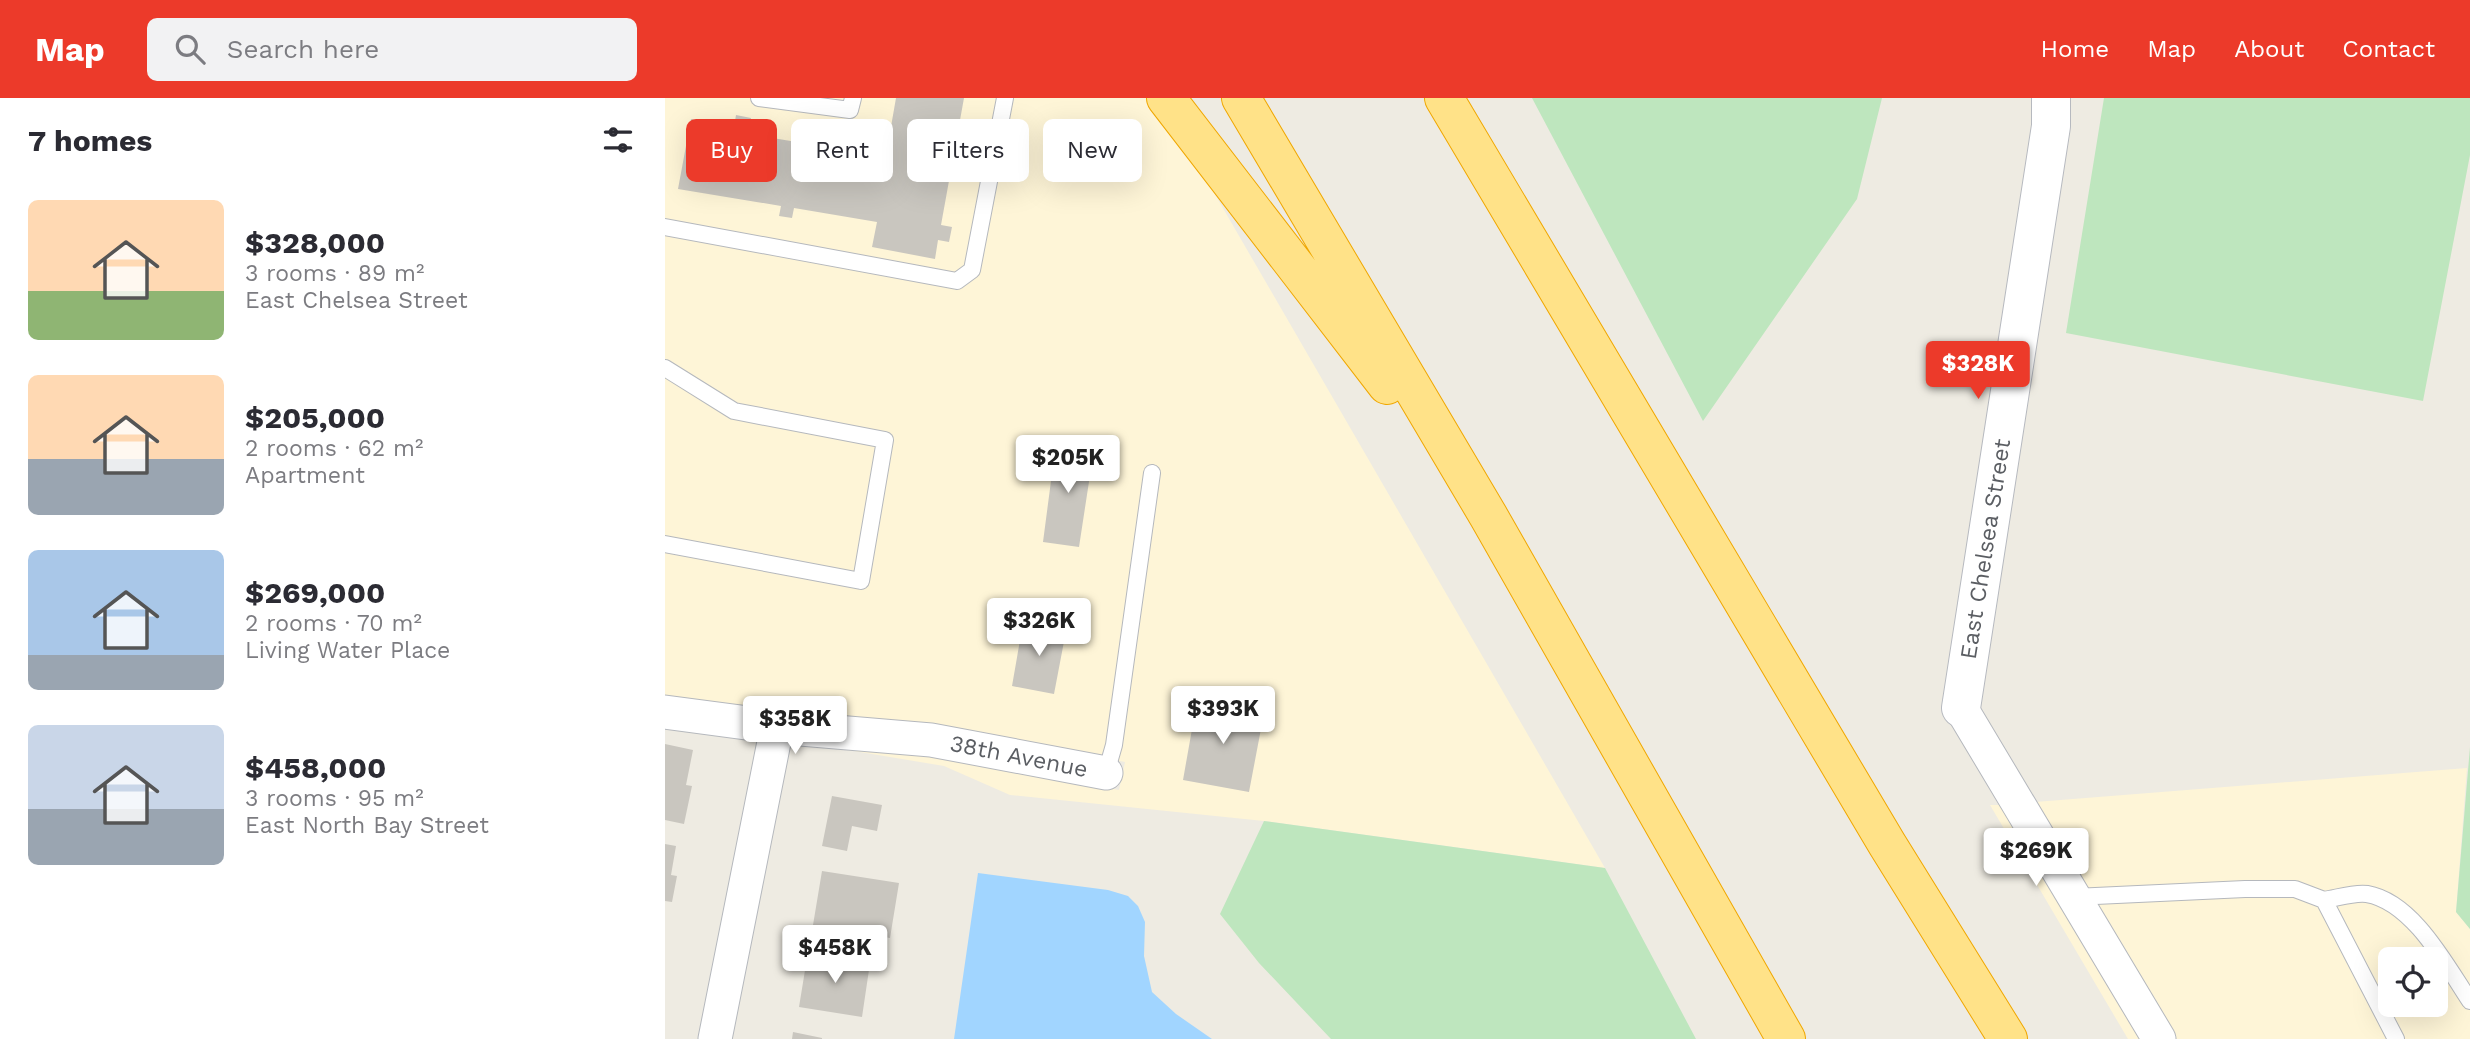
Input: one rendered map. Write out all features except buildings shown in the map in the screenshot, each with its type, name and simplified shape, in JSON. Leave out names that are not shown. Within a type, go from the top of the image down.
[{"type":"highway","points":[[1166,98],[1489,517]]},
{"type":"highway","points":[[1241,98],[1489,517],[1786,1039]]},
{"type":"highway","points":[[1444,98],[1887,844],[2008,1039]]},
{"type":"street","name":"East Chelsea Street","points":[[1961,708],[2051,125],[2051,98]]},
{"type":"street","points":[[1961,708],[2159,1039]]},
{"type":"street","name":"38th Avenue","points":[[665,712],[777,727],[931,740],[1106,773]]},
{"type":"street","points":[[715,1039],[777,727]]},
{"type":"lane","points":[[759,98],[850,110],[853,98]]},
{"type":"lane","points":[[665,228],[957,281],[972,270],[1005,98]]},
{"type":"lane","points":[[665,368],[734,411],[885,440],[861,581],[665,544]]},
{"type":"lane","points":[[1106,773],[1114,745],[1152,473]]},
{"type":"lane","points":[[2074,898],[2245,889],[2295,890],[2325,900],[2365,893],[2390,900],[2424,933],[2470,1001]]},
{"type":"lane","points":[[2325,900],[2396,1039]]},
{"type":"shaded area","points":[[665,98],[1146,98],[1198,165],[1605,868],[1264,821],[1010,795],[944,766],[818,745],[929,754],[1119,790],[1125,762],[948,728],[778,713],[665,697]]},
{"type":"shaded area","points":[[2467,768],[2456,912],[2470,929],[2470,1039],[2177,1039],[2035,802]]},
{"type":"shaded area","points":[[1990,805],[2000,805],[2141,1039],[2128,1039]]},
{"type":"green space","points":[[1532,98],[1882,98],[1857,199],[1703,421]]},
{"type":"green space","points":[[2104,98],[2470,98],[2470,155],[2423,401],[2066,333]]},
{"type":"green space","points":[[2470,747],[2470,929],[2456,912]]},
{"type":"green space","points":[[1264,821],[1605,868],[1696,1039],[1331,1039],[1259,963],[1220,914]]},
{"type":"water","points":[[978,873],[1108,890],[1128,896],[1138,906],[1145,922],[1144,956],[1152,992],[1176,1014],[1212,1039],[954,1039]]}]
